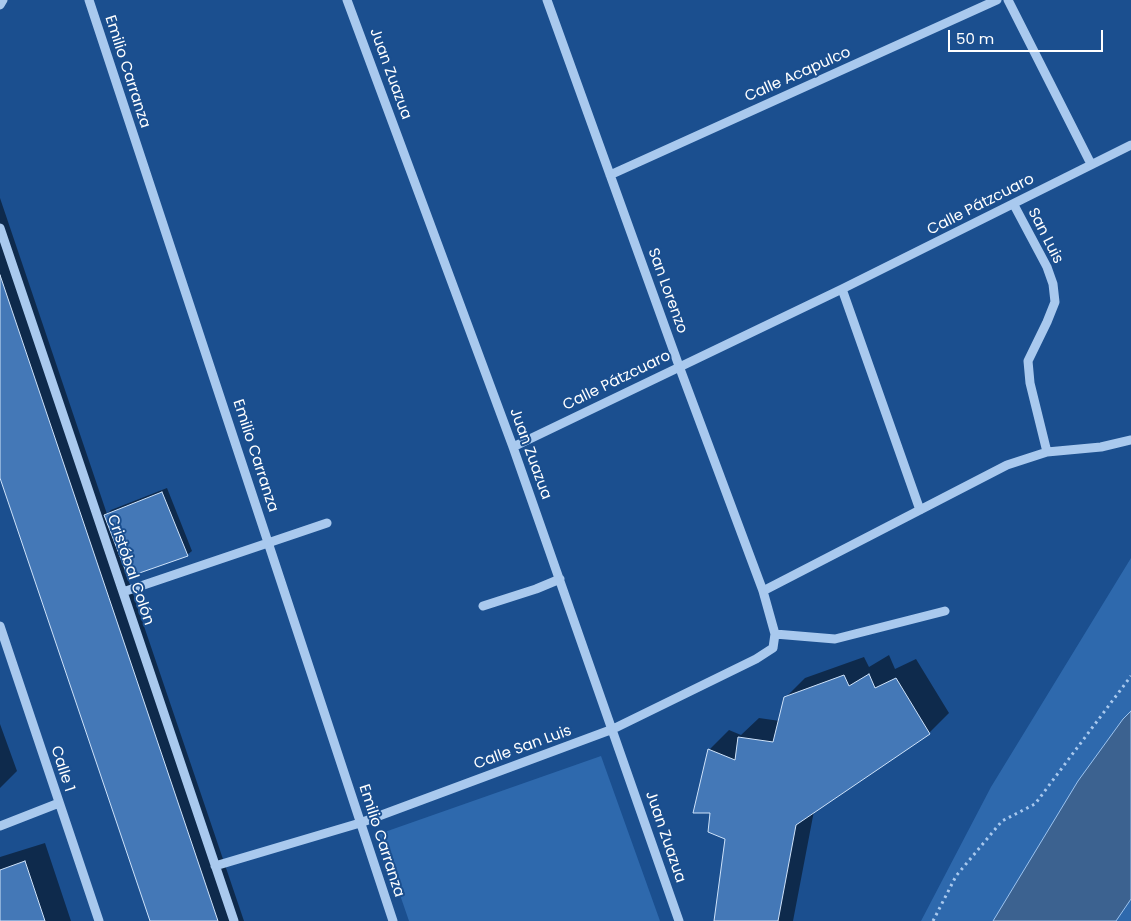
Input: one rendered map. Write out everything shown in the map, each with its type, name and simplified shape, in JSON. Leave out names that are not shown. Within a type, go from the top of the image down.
[{"type":"street","points":[[0,5],[3,0]]},
{"type":"street","name":"Emilio Carranza","points":[[88,0],[393,921]]},
{"type":"street","name":"Juan Zuazua","points":[[348,0],[514,447],[679,921]]},
{"type":"street","name":"San Lorenzo","points":[[547,0],[679,366],[763,591]]},
{"type":"street","name":"Calle Acapulco","points":[[610,175],[996,0]]},
{"type":"street","points":[[1008,0],[1091,164]]},
{"type":"street","name":"Calle Pátzcuaro","points":[[514,447],[1014,205],[1131,144]]},
{"type":"street","name":"San Luis","points":[[1014,205],[1047,267],[1053,284],[1055,302],[1048,322],[1028,361],[1030,383],[1047,452]]},
{"type":"street","name":"Cristóbal Colón","points":[[0,228],[234,921]]},
{"type":"street","points":[[842,289],[920,510]]},
{"type":"street","points":[[946,610],[835,639],[775,634],[763,591],[1007,465],[1047,452],[1101,447],[1131,440]]},
{"type":"street","points":[[123,592],[328,523]]},
{"type":"street","points":[[483,606],[560,579]]},
{"type":"street","name":"Calle 1","points":[[0,626],[99,921]]},
{"type":"street","name":"Calle San Luis","points":[[216,866],[360,823],[613,730],[767,653],[773,648],[775,634]]},
{"type":"street","points":[[0,826],[59,803]]},
{"type":"path","points":[[933,921],[956,876],[1002,821],[1034,804],[1131,676]]},
{"type":"shaded area","points":[[1131,558],[1131,921],[921,921],[991,787]]},
{"type":"shaded area","points":[[1131,711],[1131,899],[1116,921],[993,921],[1078,781],[1123,719]]},
{"type":"shaded area","points":[[601,756],[660,921],[409,921],[379,834]]},
{"type":"building","points":[[0,275],[218,921],[150,921],[0,478]]},
{"type":"building","points":[[162,492],[188,556],[128,577],[104,515]]},
{"type":"building","points":[[869,674],[875,688],[896,678],[930,734],[796,825],[778,921],[714,921],[725,839],[708,832],[710,813],[693,813],[708,749],[735,760],[738,737],[773,742],[784,697],[844,675],[849,686]]},
{"type":"building","points":[[25,861],[45,921],[0,921],[0,870]]}]
